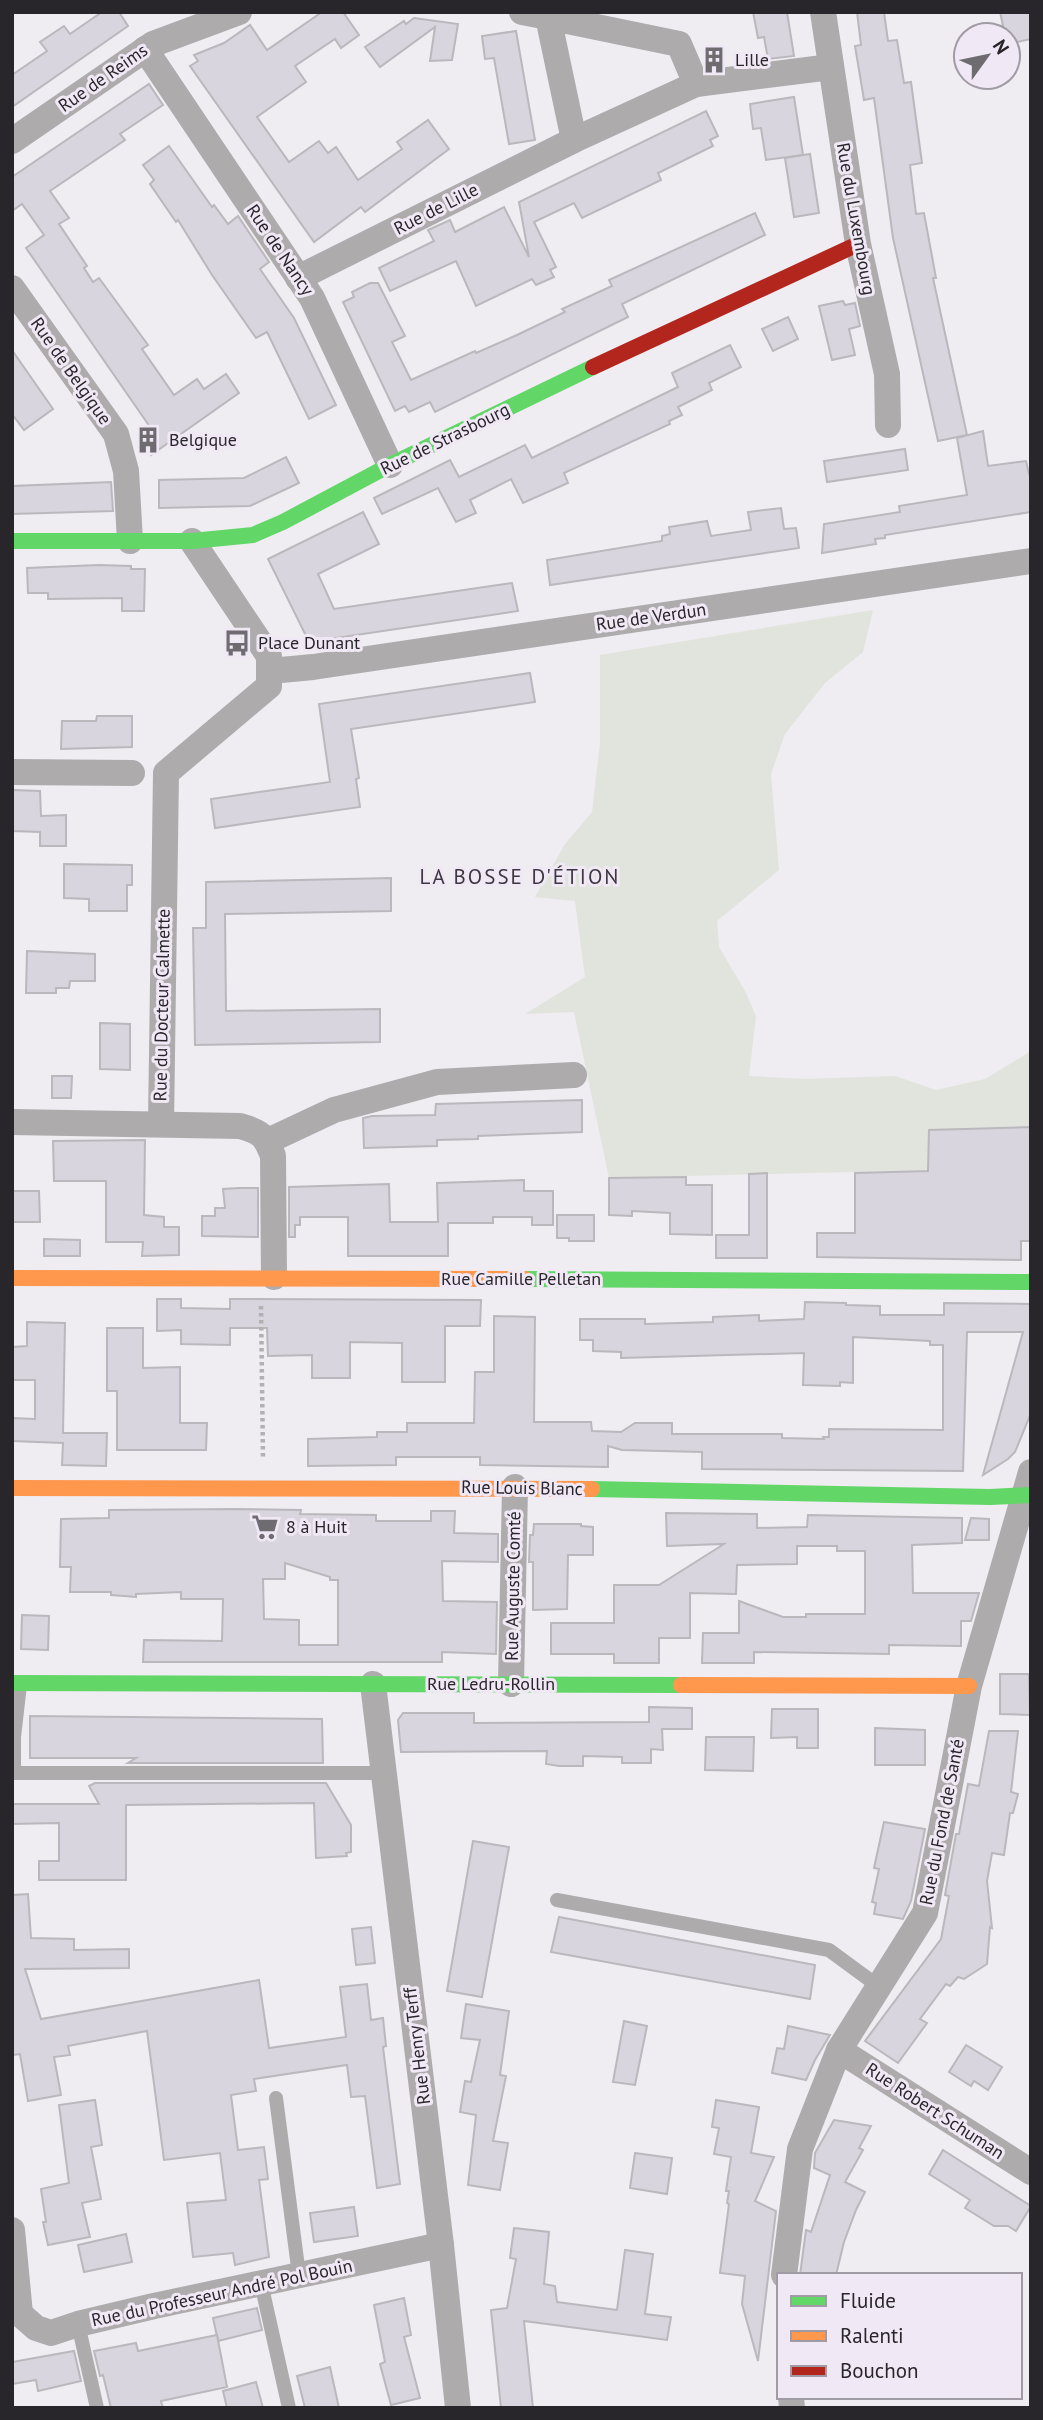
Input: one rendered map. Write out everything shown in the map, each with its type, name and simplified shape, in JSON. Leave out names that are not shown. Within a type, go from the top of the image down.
[{"type":"street","name":"Rue de Reims","points":[[12,141],[153,44],[239,12]]},
{"type":"street","points":[[522,12],[549,15],[679,44],[696,84]]},
{"type":"street","name":"Rue du Luxembourg","points":[[823,12],[858,244],[887,374],[888,425]]},
{"type":"street","points":[[549,15],[574,139]]},
{"type":"street","name":"Rue de Nancy","points":[[145,49],[312,298],[390,465]]},
{"type":"street","name":"Rue de Lille","points":[[298,278],[574,139],[696,84],[831,67]]},
{"type":"street","name":"Rue de Strasbourg","points":[[12,541],[192,541],[253,535],[390,465],[700,316],[858,244]]},
{"type":"street","name":"Rue de Belgique","points":[[12,288],[116,434],[126,471],[130,541]]},
{"type":"street","points":[[192,541],[270,656],[270,671]]},
{"type":"street","name":"Rue de Verdun","points":[[270,671],[313,667],[1031,561]]},
{"type":"street","name":"Rue du Docteur Calmette","points":[[268,1141],[258,1131],[240,1126],[161,1124],[166,773],[269,686],[270,671]]},
{"type":"street","points":[[12,772],[132,773]]},
{"type":"street","points":[[267,1277],[275,1174],[268,1141],[334,1110],[437,1082],[574,1075]]},
{"type":"street","points":[[12,1122],[161,1124]]},
{"type":"street","name":"Rue Camille Pelletan","points":[[12,1278],[1031,1282]]},
{"type":"street","name":"Rue Louis Blanc","points":[[12,1488],[515,1487],[990,1497],[1028,1488]]},
{"type":"street","name":"Rue Auguste Comté","points":[[511,1684],[515,1487]]},
{"type":"street","name":"Rue du Fond de Santé","points":[[784,2273],[800,2149],[839,2050],[925,1913],[970,1686],[1028,1488]]},
{"type":"street","name":"Rue Ledru-Rollin","points":[[16,1683],[970,1686]]},
{"type":"street","name":"Rue Henry Terff","points":[[373,1684],[441,2245],[458,2408]]},
{"type":"street","name":"Rue Robert Schuman","points":[[839,2050],[1031,2172]]},
{"type":"street","points":[[12,2230],[16,2318]]},
{"type":"street","name":"Rue du Professeur André Pol Bouin","points":[[16,2318],[51,2333],[78,2324],[441,2245]]},
{"type":"lane","points":[[16,1683],[13,1773],[384,1773]]},
{"type":"lane","points":[[557,1900],[828,1950],[878,1986]]},
{"type":"lane","points":[[276,2098],[299,2275]]},
{"type":"lane","points":[[261,2283],[289,2408]]},
{"type":"lane","points":[[78,2324],[97,2408]]},
{"type":"path","points":[[264,1487],[267,1277]]},
{"type":"shaded area","points":[[873,610],[863,652],[825,683],[785,734],[771,774],[779,870],[717,921],[719,947],[745,991],[756,1016],[749,1076],[803,1079],[895,1076],[936,1090],[985,1079],[1031,1051],[1031,1127],[929,1130],[928,1170],[609,1178],[574,1012],[525,1014],[585,977],[575,901],[535,897],[565,844],[592,812],[600,743],[600,655]]},
{"type":"building","points":[[102,12],[119,12],[128,26],[12,107],[12,75],[47,51],[40,42],[64,26],[70,34]]},
{"type":"building","points":[[322,12],[343,12],[359,35],[341,48],[335,39],[295,66],[306,82],[257,117],[289,162],[319,141],[328,153],[336,147],[358,180],[402,149],[397,142],[428,120],[449,149],[365,212],[361,207],[314,242],[190,66],[198,61],[194,55],[224,43],[250,25],[267,50]]},
{"type":"building","points":[[753,12],[787,12],[794,56],[768,59],[764,37],[758,38]]},
{"type":"building","points":[[857,12],[884,12],[888,41],[897,40],[904,83],[911,82],[922,163],[910,165],[916,214],[924,213],[936,278],[933,278],[967,435],[938,441],[893,238],[874,98],[864,100],[855,46],[861,45]]},
{"type":"building","points":[[1000,12],[1031,12],[1031,39],[1022,41],[1022,21],[1002,21]]},
{"type":"building","points":[[414,18],[458,24],[452,60],[430,61],[435,27],[380,67],[365,47],[404,21],[406,24]]},
{"type":"building","points":[[516,31],[535,140],[509,144],[494,58],[485,59],[482,36]]},
{"type":"building","points":[[149,84],[163,105],[120,134],[125,140],[50,191],[69,218],[59,224],[87,266],[84,268],[93,282],[99,278],[148,345],[142,349],[174,395],[197,379],[204,389],[226,374],[239,393],[151,455],[138,436],[150,427],[26,248],[44,235],[22,204],[12,211],[12,177]]},
{"type":"building","points":[[794,97],[803,155],[766,160],[761,128],[753,129],[750,104]]},
{"type":"building","points":[[706,111],[718,136],[710,140],[713,146],[658,173],[661,180],[582,218],[574,203],[534,222],[556,267],[550,270],[554,277],[536,285],[532,279],[476,306],[456,261],[390,291],[379,268],[434,241],[428,230],[450,220],[455,232],[504,207],[529,257],[519,202]]},
{"type":"building","points":[[169,146],[212,207],[214,205],[228,224],[238,216],[269,262],[260,269],[294,318],[336,405],[309,419],[267,332],[256,338],[178,220],[176,222],[150,184],[154,180],[143,165]]},
{"type":"building","points":[[810,154],[819,213],[794,217],[785,158]]},
{"type":"building","points":[[755,213],[765,235],[622,304],[628,317],[435,412],[430,402],[409,412],[405,406],[395,411],[343,302],[354,297],[352,292],[370,283],[378,283],[405,336],[392,342],[411,380],[565,312],[562,309],[612,286],[609,280]]},
{"type":"building","points":[[843,301],[845,305],[855,303],[860,326],[849,329],[855,355],[832,360],[819,306]]},
{"type":"building","points":[[788,317],[798,339],[773,351],[762,329]]},
{"type":"building","points":[[730,345],[741,367],[709,383],[712,390],[678,407],[682,415],[669,421],[670,424],[564,473],[568,483],[523,503],[511,479],[470,500],[476,513],[456,522],[438,488],[382,514],[374,498],[450,460],[459,477],[525,445],[532,458],[678,387],[672,373]]},
{"type":"building","points":[[12,350],[53,409],[24,430],[12,414]]},
{"type":"building","points":[[983,431],[988,466],[1026,461],[1029,474],[1031,473],[1031,512],[885,535],[885,538],[875,539],[876,544],[822,553],[824,524],[900,512],[899,506],[967,495],[957,438]]},
{"type":"building","points":[[905,449],[908,470],[827,482],[824,461]]},
{"type":"building","points":[[286,457],[299,483],[250,506],[159,508],[159,480],[244,478]]},
{"type":"building","points":[[111,482],[113,511],[12,514],[12,486]]},
{"type":"building","points":[[781,508],[784,529],[796,528],[799,548],[550,585],[547,560],[662,541],[662,536],[670,534],[669,527],[707,521],[711,536],[751,530],[748,512]]},
{"type":"building","points":[[363,512],[379,544],[318,574],[334,609],[512,583],[518,611],[309,642],[268,559]]},
{"type":"building","points":[[99,565],[145,569],[144,611],[122,611],[122,598],[48,599],[48,593],[28,593],[27,568]]},
{"type":"building","points":[[530,673],[535,702],[351,729],[359,778],[356,779],[360,807],[215,828],[211,799],[330,782],[319,704]]},
{"type":"building","points":[[97,716],[132,716],[132,747],[61,749],[62,721],[96,721]]},
{"type":"building","points":[[12,790],[40,791],[41,816],[66,815],[66,846],[40,846],[40,832],[12,831]]},
{"type":"building","points":[[64,864],[132,865],[132,885],[127,885],[127,911],[89,911],[89,899],[64,898]]},
{"type":"building","points":[[391,878],[391,911],[225,914],[226,1011],[380,1009],[380,1042],[195,1045],[193,928],[206,928],[206,882]]},
{"type":"building","points":[[27,951],[95,954],[95,981],[70,981],[69,988],[56,988],[56,993],[26,993]]},
{"type":"building","points":[[100,1023],[130,1024],[130,1070],[100,1069]]},
{"type":"building","points":[[52,1076],[72,1076],[71,1098],[52,1098]]},
{"type":"building","points":[[582,1100],[582,1132],[478,1136],[478,1139],[437,1140],[437,1146],[364,1148],[363,1118],[372,1116],[435,1115],[436,1104]]},
{"type":"building","points":[[1031,1127],[1031,1241],[1021,1241],[1021,1260],[817,1257],[817,1233],[855,1233],[855,1173],[928,1171],[929,1130]]},
{"type":"building","points":[[145,1140],[144,1215],[164,1217],[164,1227],[179,1227],[179,1255],[142,1256],[143,1242],[106,1242],[106,1181],[54,1181],[53,1141]]},
{"type":"building","points":[[767,1173],[767,1258],[716,1258],[716,1235],[749,1235],[749,1174]]},
{"type":"building","points":[[686,1177],[686,1185],[712,1185],[712,1235],[670,1234],[670,1213],[632,1211],[632,1216],[609,1215],[609,1178]]},
{"type":"building","points":[[524,1180],[524,1191],[553,1191],[553,1225],[532,1225],[532,1217],[493,1217],[493,1223],[448,1223],[448,1256],[348,1256],[348,1217],[300,1217],[300,1225],[295,1225],[295,1237],[289,1237],[289,1187],[389,1184],[390,1222],[438,1222],[437,1183]]},
{"type":"building","points":[[258,1188],[258,1237],[202,1236],[202,1216],[215,1216],[215,1208],[225,1208],[223,1189]]},
{"type":"building","points":[[12,1191],[39,1191],[40,1222],[12,1222]]},
{"type":"building","points":[[557,1215],[594,1215],[594,1241],[557,1238]]},
{"type":"building","points":[[44,1239],[80,1240],[80,1256],[44,1256]]},
{"type":"building","points":[[157,1299],[181,1299],[181,1308],[230,1309],[230,1299],[481,1300],[480,1326],[445,1326],[445,1382],[402,1382],[402,1343],[350,1342],[350,1378],[312,1378],[312,1355],[268,1356],[267,1328],[230,1328],[230,1345],[181,1344],[181,1330],[157,1331]]},
{"type":"building","points":[[805,1302],[880,1306],[880,1315],[944,1315],[944,1303],[1031,1304],[1031,1413],[1015,1452],[983,1475],[1023,1332],[967,1332],[963,1471],[702,1469],[702,1452],[622,1450],[608,1446],[608,1467],[480,1465],[480,1457],[396,1457],[396,1465],[308,1466],[308,1439],[377,1437],[377,1432],[407,1432],[407,1423],[474,1423],[475,1372],[494,1372],[494,1316],[535,1317],[534,1422],[591,1422],[592,1431],[621,1432],[635,1423],[672,1423],[672,1434],[782,1434],[782,1438],[824,1439],[823,1437],[829,1437],[829,1429],[943,1430],[943,1345],[930,1345],[930,1341],[853,1337],[853,1383],[840,1382],[840,1386],[803,1385],[804,1353],[621,1358],[621,1352],[593,1351],[593,1340],[580,1340],[580,1319],[645,1319],[645,1324],[713,1322],[713,1317],[759,1315],[759,1321],[804,1319]]},
{"type":"building","points":[[27,1322],[65,1323],[63,1433],[107,1433],[106,1466],[62,1465],[63,1443],[12,1441],[12,1418],[35,1419],[35,1380],[13,1380],[12,1347],[27,1346]]},
{"type":"building","points":[[107,1328],[143,1328],[143,1368],[180,1367],[180,1423],[207,1423],[206,1450],[117,1450],[117,1391],[107,1391]]},
{"type":"building","points":[[109,1510],[301,1510],[300,1514],[376,1515],[376,1521],[431,1521],[431,1511],[455,1511],[454,1533],[498,1534],[498,1562],[442,1561],[443,1601],[497,1602],[496,1654],[442,1652],[442,1662],[143,1662],[144,1640],[222,1641],[223,1599],[181,1599],[181,1592],[136,1594],[136,1597],[111,1595],[111,1592],[70,1592],[71,1567],[60,1567],[61,1519],[109,1518]],"holes":[[[285,1563],[330,1577],[330,1580],[338,1580],[338,1645],[299,1645],[299,1620],[264,1619],[263,1579],[285,1579]]]},
{"type":"building","points":[[666,1513],[757,1514],[757,1528],[807,1527],[808,1515],[962,1518],[962,1543],[912,1545],[913,1593],[979,1593],[971,1621],[961,1621],[961,1646],[889,1645],[889,1654],[754,1652],[754,1663],[702,1663],[703,1633],[739,1633],[739,1601],[783,1617],[806,1617],[806,1614],[865,1614],[865,1551],[837,1551],[837,1546],[797,1546],[797,1564],[737,1565],[736,1594],[690,1593],[690,1638],[659,1638],[659,1663],[614,1663],[614,1654],[551,1654],[551,1623],[614,1623],[614,1585],[659,1585],[724,1544],[667,1546]]},
{"type":"building","points":[[971,1518],[989,1519],[989,1540],[965,1540]]},
{"type":"building","points":[[534,1524],[581,1524],[593,1527],[593,1555],[568,1555],[567,1609],[533,1610],[533,1562],[529,1562],[530,1535],[533,1535]]},
{"type":"building","points":[[22,1615],[49,1616],[48,1650],[21,1649]]},
{"type":"building","points":[[1000,1674],[1029,1674],[1030,1715],[1000,1714]]},
{"type":"building","points":[[649,1707],[692,1708],[692,1729],[662,1729],[663,1750],[651,1749],[651,1763],[622,1763],[622,1757],[583,1756],[583,1766],[559,1766],[546,1764],[547,1751],[401,1752],[398,1720],[403,1713],[474,1713],[474,1723],[649,1722]]},
{"type":"building","points":[[772,1709],[818,1709],[818,1748],[797,1748],[797,1737],[771,1738]]},
{"type":"building","points":[[30,1716],[322,1719],[323,1763],[128,1763],[136,1758],[30,1758]]},
{"type":"building","points":[[875,1728],[925,1730],[925,1765],[875,1765]]},
{"type":"building","points":[[989,1731],[1018,1731],[1011,1792],[1018,1794],[1013,1813],[1010,1813],[1004,1855],[992,1853],[987,1881],[992,1928],[990,1927],[987,1964],[964,1979],[958,1977],[950,1986],[946,1984],[920,2019],[927,2023],[898,2063],[865,2041],[941,1939],[949,1896],[945,1895],[956,1834],[959,1834],[968,1784],[979,1786]]},
{"type":"building","points":[[706,1737],[754,1737],[753,1771],[705,1770]]},
{"type":"building","points":[[95,1783],[326,1783],[351,1825],[351,1852],[346,1853],[347,1856],[316,1858],[314,1803],[126,1805],[126,1880],[39,1880],[39,1861],[59,1861],[59,1823],[12,1824],[12,1804],[99,1804],[89,1786]]},
{"type":"building","points":[[884,1822],[925,1829],[911,1901],[903,1919],[874,1914],[876,1903],[872,1902],[879,1869],[874,1868]]},
{"type":"building","points":[[473,1841],[509,1847],[482,1997],[447,1991]]},
{"type":"building","points":[[28,1894],[31,1938],[74,1939],[74,1950],[129,1949],[129,1968],[25,1969],[41,2019],[259,1980],[269,2048],[346,2037],[340,1987],[367,1984],[371,2020],[383,2018],[386,2046],[383,2047],[400,2184],[377,2188],[365,2096],[351,2097],[347,2065],[254,2079],[256,2091],[231,2095],[238,2150],[264,2147],[268,2179],[259,2180],[269,2257],[235,2265],[233,2253],[193,2257],[187,2203],[226,2200],[220,2153],[164,2160],[147,2031],[68,2046],[70,2055],[54,2057],[61,2095],[28,2101],[20,2054],[12,2055],[13,1895]]},
{"type":"building","points":[[559,1917],[815,1965],[810,1999],[551,1952]]},
{"type":"building","points":[[371,1927],[375,1963],[356,1965],[352,1929]]},
{"type":"building","points":[[466,2004],[509,2011],[500,2075],[506,2076],[493,2141],[508,2143],[500,2190],[468,2185],[476,2115],[460,2112],[465,2081],[471,2082],[480,2040],[461,2038]]},
{"type":"building","points":[[624,2021],[647,2026],[635,2085],[613,2082]]},
{"type":"building","points":[[788,2026],[830,2035],[806,2080],[772,2073],[777,2048],[784,2049]]},
{"type":"building","points":[[966,2045],[1002,2067],[988,2090],[974,2081],[971,2086],[949,2072]]},
{"type":"building","points":[[95,2100],[102,2145],[91,2147],[101,2199],[82,2203],[90,2237],[48,2245],[43,2222],[46,2222],[41,2189],[69,2183],[59,2105]]},
{"type":"building","points":[[716,2100],[759,2107],[751,2153],[774,2157],[755,2201],[776,2211],[758,2361],[742,2304],[745,2276],[720,2273],[729,2204],[729,2191],[726,2191],[731,2157],[714,2154],[719,2128],[712,2127]]},
{"type":"building","points":[[834,2120],[871,2126],[859,2148],[863,2150],[845,2182],[865,2192],[844,2242],[836,2273],[800,2273],[806,2230],[811,2232],[830,2175],[814,2168],[815,2153]]},
{"type":"building","points":[[943,2150],[1031,2206],[1016,2231],[1008,2226],[994,2226],[965,2208],[970,2200],[929,2174]]},
{"type":"building","points":[[635,2153],[672,2158],[667,2194],[630,2188]]},
{"type":"building","points":[[354,2207],[358,2236],[314,2242],[310,2213]]},
{"type":"building","points":[[514,2228],[549,2232],[544,2284],[555,2286],[557,2302],[617,2310],[625,2250],[653,2254],[645,2314],[671,2317],[667,2340],[524,2321],[533,2408],[501,2408],[491,2310],[507,2308],[516,2259],[510,2258]]},
{"type":"building","points":[[126,2234],[132,2262],[84,2272],[78,2245]]},
{"type":"building","points":[[404,2298],[411,2335],[404,2337],[420,2398],[391,2405],[380,2364],[385,2362],[374,2305]]},
{"type":"building","points":[[257,2308],[262,2330],[218,2341],[213,2318]]},
{"type":"building","points":[[217,2335],[227,2387],[161,2401],[163,2408],[111,2408],[94,2351],[136,2343],[138,2351]]},
{"type":"building","points":[[74,2351],[81,2381],[38,2391],[36,2380],[12,2384],[12,2362]]},
{"type":"building","points":[[330,2367],[339,2408],[305,2408],[297,2376]]},
{"type":"building","points":[[256,2382],[263,2408],[227,2408],[223,2391]]},
{"type":"traffic: fast","points":[[12,541],[192,541],[253,535],[593,367]]},
{"type":"traffic: fast","points":[[525,1279],[1031,1282]]},
{"type":"traffic: fast","points":[[592,1489],[990,1497],[1031,1495]]},
{"type":"traffic: fast","points":[[12,1683],[681,1685]]},
{"type":"traffic: slow","points":[[12,1278],[525,1279]]},
{"type":"traffic: slow","points":[[12,1488],[592,1489]]},
{"type":"traffic: slow","points":[[681,1685],[969,1686]]},
{"type":"traffic: jam","points":[[593,367],[858,244]]},
{"type":"place","name":"Lille","points":[[714,60]]},
{"type":"place","name":"Belgique","points":[[148,440]]},
{"type":"place","name":"Place Dunant","points":[[237,643]]},
{"type":"place","name":"8 à Huit","points":[[265,1527]]},
{"type":"district","name":"LA BOSSE D'ÉTION","points":[[520,877]]}]
